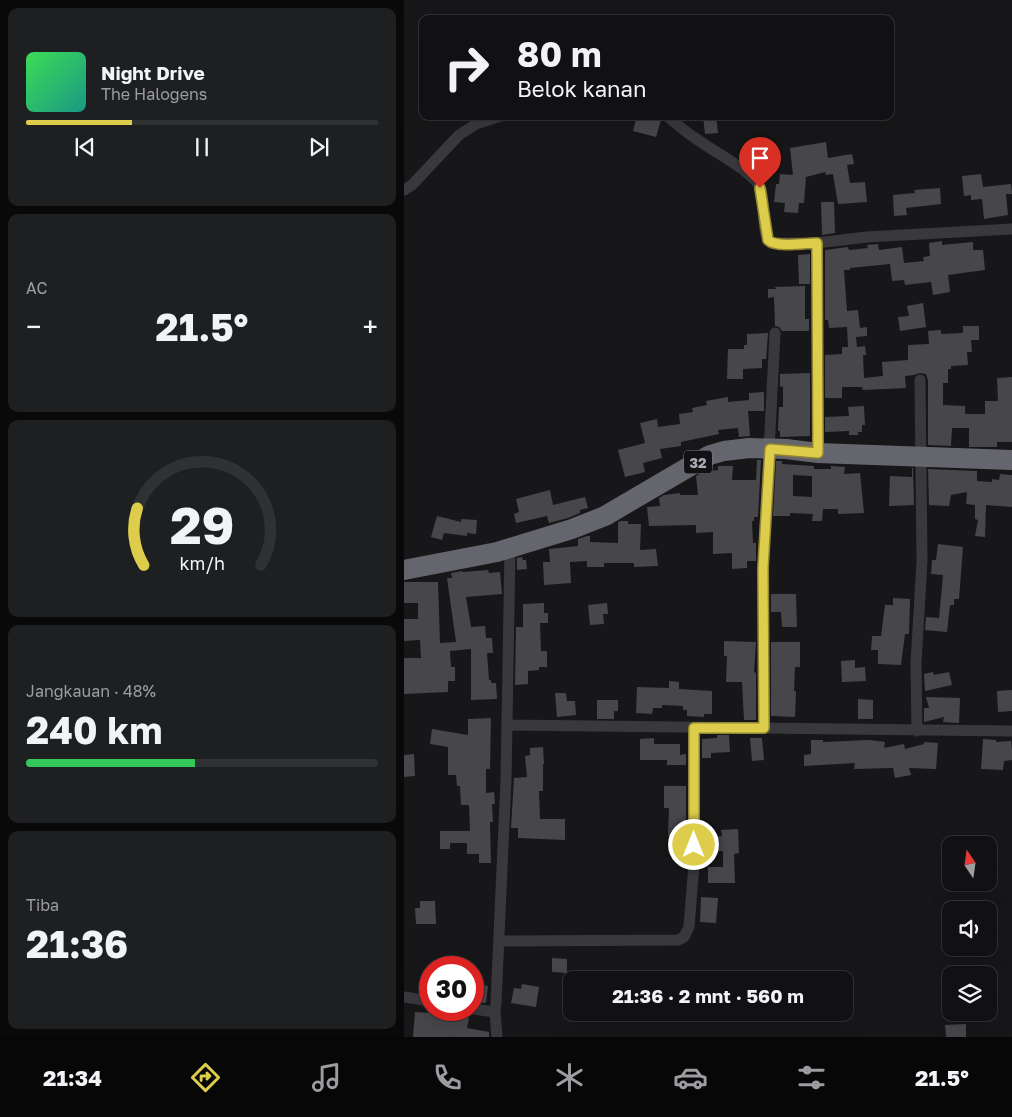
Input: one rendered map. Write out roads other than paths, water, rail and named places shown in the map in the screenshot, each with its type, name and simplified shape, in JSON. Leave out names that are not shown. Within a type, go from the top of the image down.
[{"type":"highway","name":"32","points":[[404,570],[510,548],[572,529],[605,516],[710,456],[724,451],[749,448],[818,453],[1012,460]]},
{"type":"street","points":[[404,190],[412,185],[459,135],[476,124],[488,120]]},
{"type":"street","points":[[672,120],[753,178],[760,188],[766,235],[771,243],[817,243],[867,237],[1012,229]]},
{"type":"street","points":[[817,243],[818,453]]},
{"type":"street","points":[[764,728],[763,568],[776,333]]},
{"type":"street","points":[[917,730],[916,663],[922,560],[920,380]]},
{"type":"street","points":[[497,1037],[495,1012],[500,941],[510,548]]},
{"type":"street","points":[[506,724],[1012,731]]},
{"type":"street","points":[[500,941],[678,940],[684,938],[689,927],[694,864],[694,728]]},
{"type":"street","points":[[404,997],[419,999]]},
{"type":"street","points":[[484,1010],[495,1012]]}]
